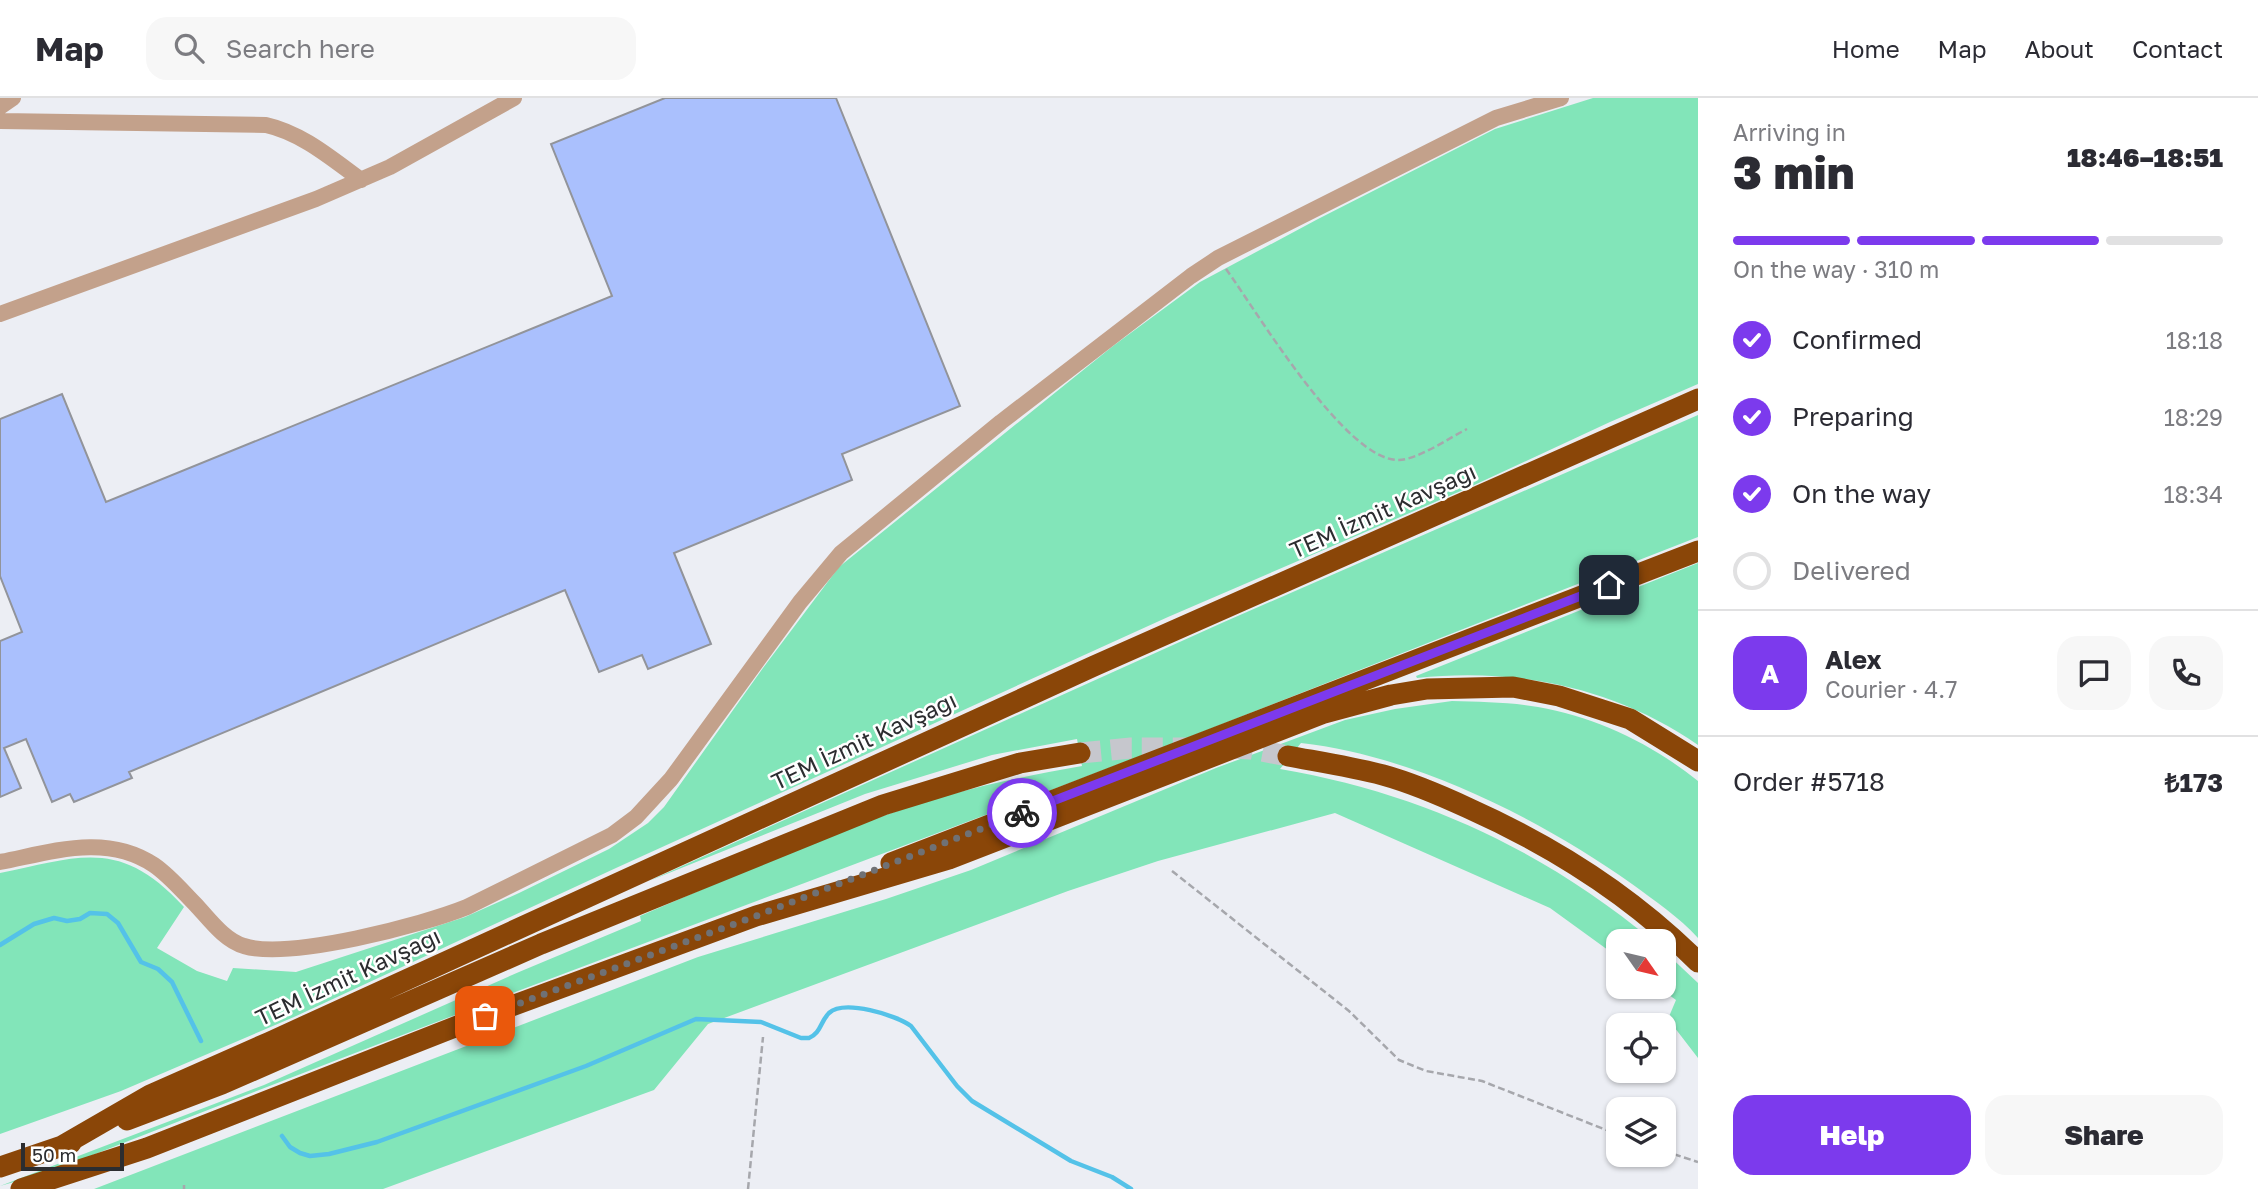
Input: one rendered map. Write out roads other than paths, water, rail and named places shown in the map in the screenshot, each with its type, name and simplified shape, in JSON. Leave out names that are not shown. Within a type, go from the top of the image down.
[{"type":"highway","name":"TEM İzmit Kavşağı","points":[[60,1147],[150,1095],[423,970],[1082,671],[1698,399]]},
{"type":"highway","points":[[21,1189],[147,1148],[460,1025],[756,916],[1698,551]]},
{"type":"highway","points":[[756,916],[949,859],[1324,713],[1403,693],[1466,687],[1513,687],[1559,696],[1630,719],[1698,761]]},
{"type":"highway","points":[[0,1167],[60,1147],[222,1084],[529,950],[883,805],[1020,763],[1080,753]]},
{"type":"highway","points":[[1289,756],[1385,776],[1436,793],[1500,822],[1591,873],[1698,962]]},
{"type":"street","points":[[0,107],[13,98]]},
{"type":"street","points":[[0,314],[316,200],[390,167],[514,98]]},
{"type":"street","points":[[0,862],[67,849],[99,846],[139,856],[156,866],[225,935],[243,946],[265,949],[292,948],[372,934],[448,914],[479,901],[612,835],[636,817],[671,779],[800,602],[841,554],[1001,422],[1191,276],[1218,258],[1496,118],[1561,98]]},
{"type":"street","points":[[0,121],[266,125],[281,128],[325,153],[362,180]]},
{"type":"waterway","points":[[0,945],[34,924],[54,918],[67,921],[80,919],[90,913],[107,914],[118,923],[141,962],[158,969],[172,982],[201,1041]]},
{"type":"waterway","points":[[282,1136],[290,1147],[300,1153],[310,1156],[329,1154],[377,1142],[586,1066],[696,1019],[761,1022],[801,1038],[809,1038],[816,1033],[829,1013],[836,1009],[858,1008],[894,1017],[911,1026],[957,1086],[972,1101],[1071,1161],[1112,1177],[1131,1189]]},
{"type":"tunnel","points":[[1080,753],[1131,748],[1189,748]]},
{"type":"tunnel","points":[[1232,748],[1288,756]]}]
